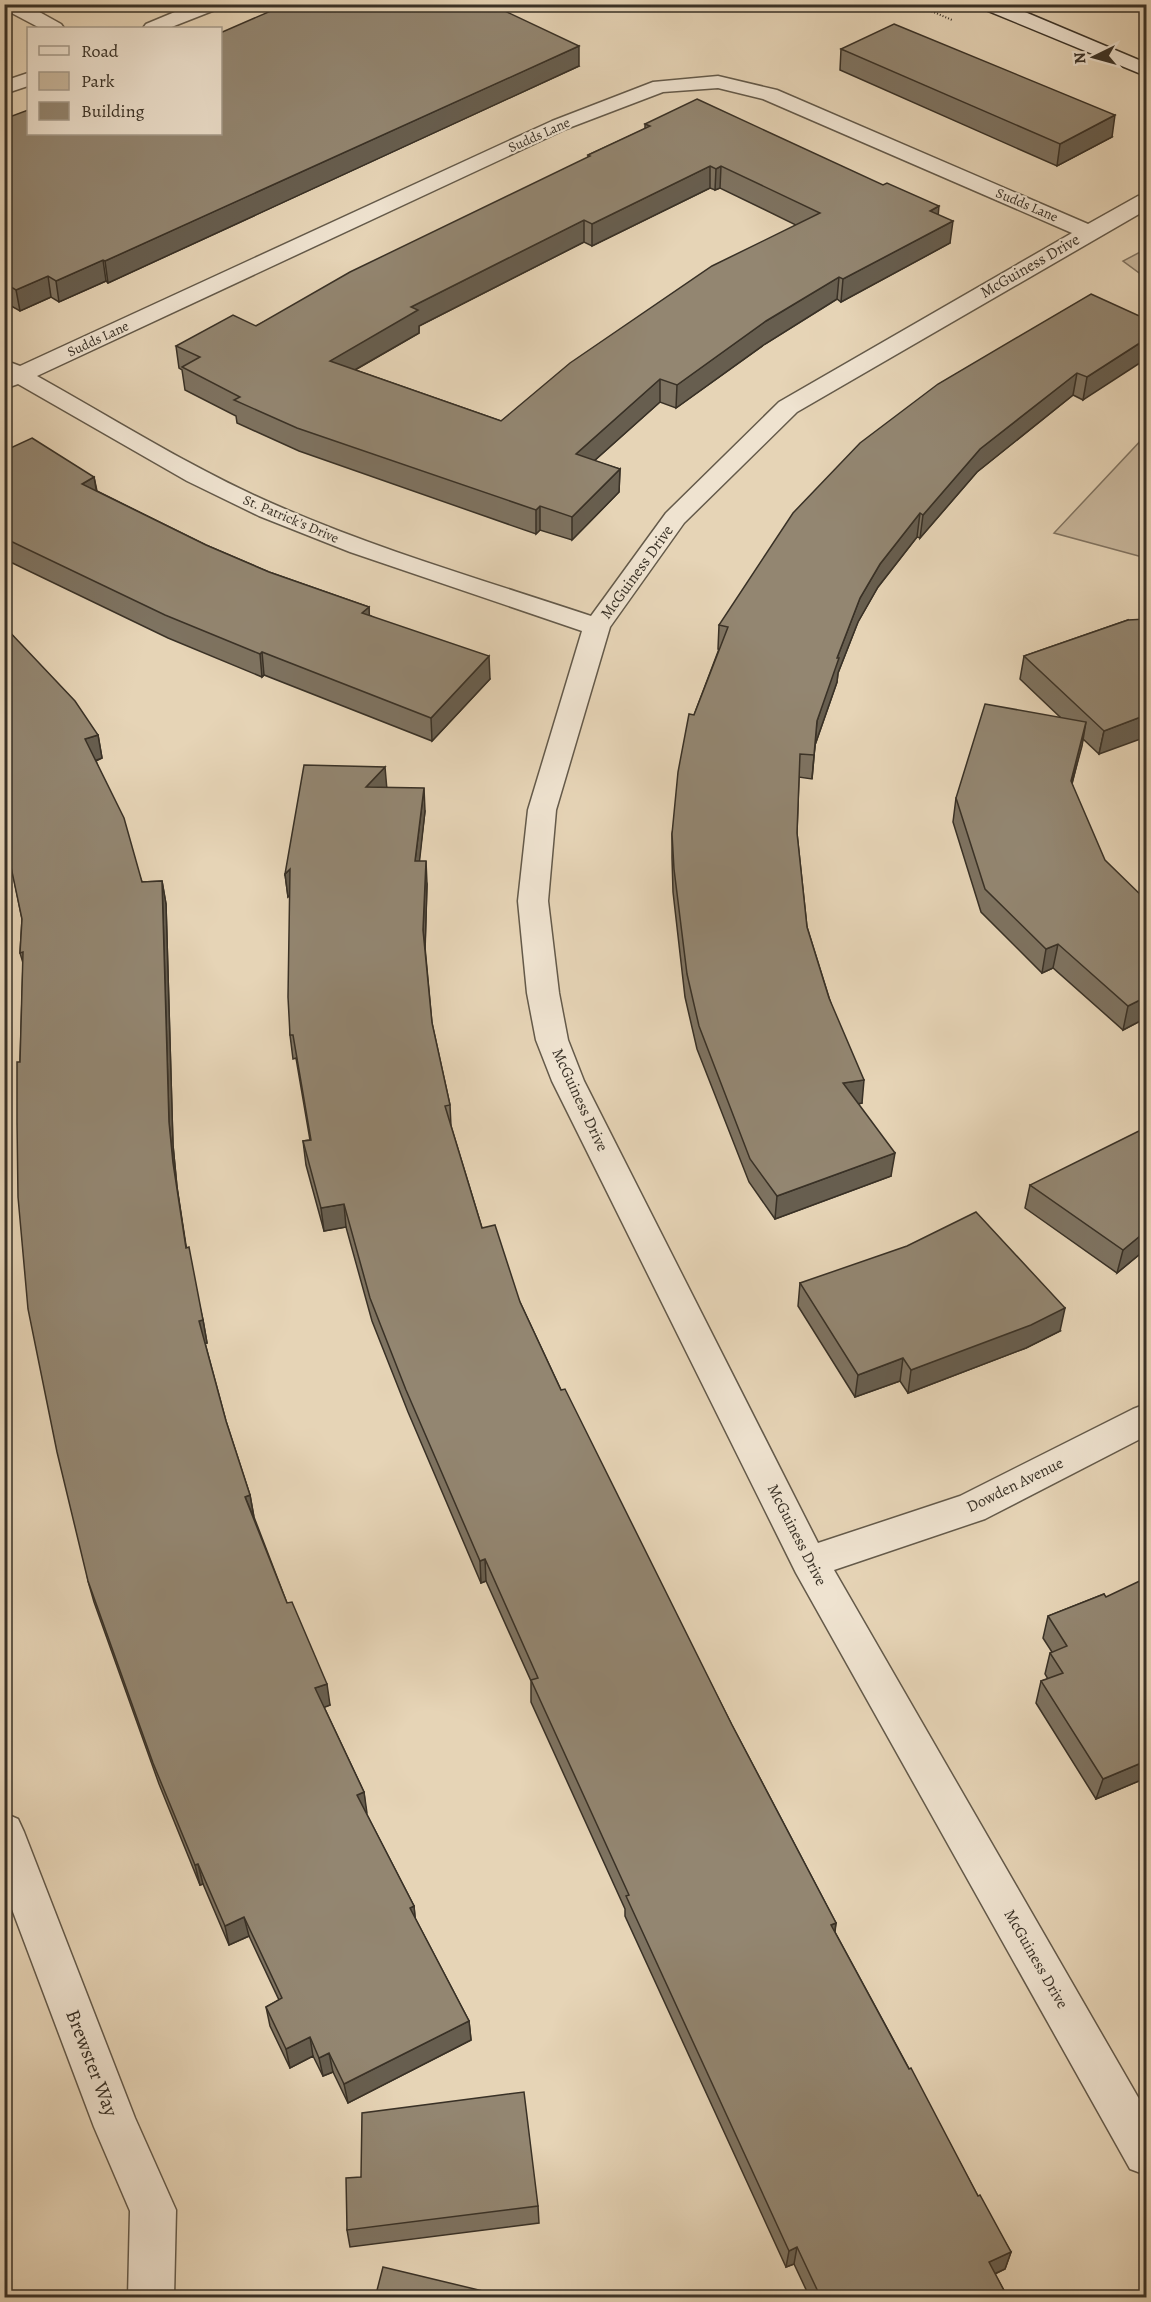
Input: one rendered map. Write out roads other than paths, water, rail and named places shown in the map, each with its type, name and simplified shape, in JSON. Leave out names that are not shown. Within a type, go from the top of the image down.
[{"type":"street","points":[[9,4],[52,27]]},
{"type":"street","points":[[156,27],[213,4]]},
{"type":"street","points":[[988,4],[1146,70]]},
{"type":"street","points":[[4,88],[27,79]]},
{"type":"street","name":"Sudds Lane","points":[[9,375],[559,125],[660,86],[718,82],[770,94],[1089,232]]},
{"type":"street","name":"McGuiness Drive","points":[[1146,201],[788,407],[675,518],[597,627],[542,810],[533,901],[543,993],[552,1040],[568,1081],[809,1562],[1146,2153]]},
{"type":"street","name":"St. Patrick's Drive","points":[[9,375],[196,476],[268,511],[359,547],[597,627]]},
{"type":"street","name":"Dowden Avenue","points":[[809,1562],[972,1508],[1146,1419]]},
{"type":"street","name":"Brewster Way","points":[[4,1832],[116,2127],[153,2210],[151,2298]]}]
